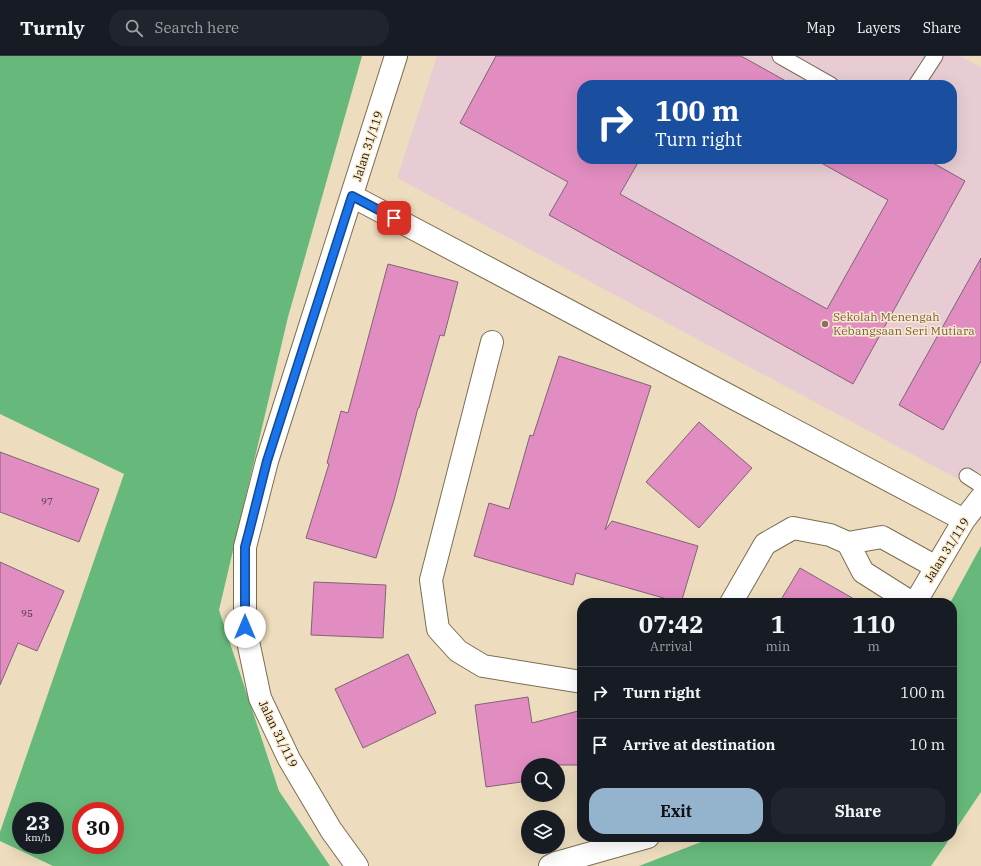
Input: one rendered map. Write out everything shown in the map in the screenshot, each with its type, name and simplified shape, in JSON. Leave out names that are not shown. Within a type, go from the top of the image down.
[{"type":"street","name":"Jalan 31/119","points":[[357,866],[331,830],[297,772],[260,698],[245,627],[245,547],[267,461],[396,56]]},
{"type":"street","points":[[352,196],[964,520]]},
{"type":"street","points":[[492,342],[432,580],[438,629],[458,651],[483,666],[577,681]]},
{"type":"street","name":"Jalan 31/119","points":[[917,598],[964,520],[981,498]]},
{"type":"street","points":[[734,598],[765,544],[793,528],[830,535],[848,543],[882,537],[936,567]]},
{"type":"street","points":[[848,543],[863,572],[906,598]]},
{"type":"street","points":[[555,865],[631,842]]},
{"type":"lane","points":[[780,56],[822,80]]},
{"type":"lane","points":[[919,80],[935,56]]},
{"type":"lane","points":[[967,476],[981,485]]},
{"type":"shaded area","name":"Sekolah Menengah Kebangsaan Seri Mutiara","points":[[437,56],[960,56],[981,67],[981,469],[971,486],[397,178]]},
{"type":"green space","points":[[0,56],[362,56],[288,317],[219,610],[279,791],[330,866],[53,866],[28,854],[64,854],[64,802],[12,802],[12,847],[0,841],[0,832],[124,474],[0,414]]},
{"type":"green space","points":[[981,546],[981,792],[957,828],[957,598],[953,598]]},
{"type":"green space","points":[[701,842],[948,842],[931,866],[639,866]]},
{"type":"building","points":[[496,56],[741,56],[784,80],[577,80],[577,164],[637,164],[620,194],[827,309],[888,200],[823,164],[935,164],[965,181],[853,384],[549,215],[568,182],[460,123]]},
{"type":"building","points":[[981,258],[981,361],[943,430],[899,405]]},
{"type":"building","points":[[388,264],[458,282],[444,336],[440,335],[418,408],[394,500],[376,558],[306,538],[329,464],[327,463],[341,411],[348,413]]},
{"type":"building","points":[[559,356],[651,386],[605,530],[612,521],[698,546],[682,598],[664,598],[576,573],[573,585],[474,556],[489,503],[509,509],[530,435],[533,436]]},
{"type":"building","points":[[699,422],[752,468],[699,528],[646,482]]},
{"type":"building","points":[[0,452],[99,489],[79,542],[0,512]]},
{"type":"building","points":[[0,562],[64,591],[37,651],[18,643],[0,685]]},
{"type":"building","points":[[800,568],[852,598],[782,598]]},
{"type":"building","points":[[314,582],[386,585],[383,638],[311,635]]},
{"type":"building","points":[[408,654],[436,713],[363,748],[335,689]]},
{"type":"building","points":[[528,697],[532,723],[577,711],[577,765],[565,765],[565,758],[521,758],[521,782],[486,787],[475,705]]},
{"type":"place","name":"Sekolah Menengah Kebangsaan Seri Mutiara","points":[[825,324]]},
{"type":"route","points":[[245,627],[245,547],[267,461],[352,196],[394,218]]}]
